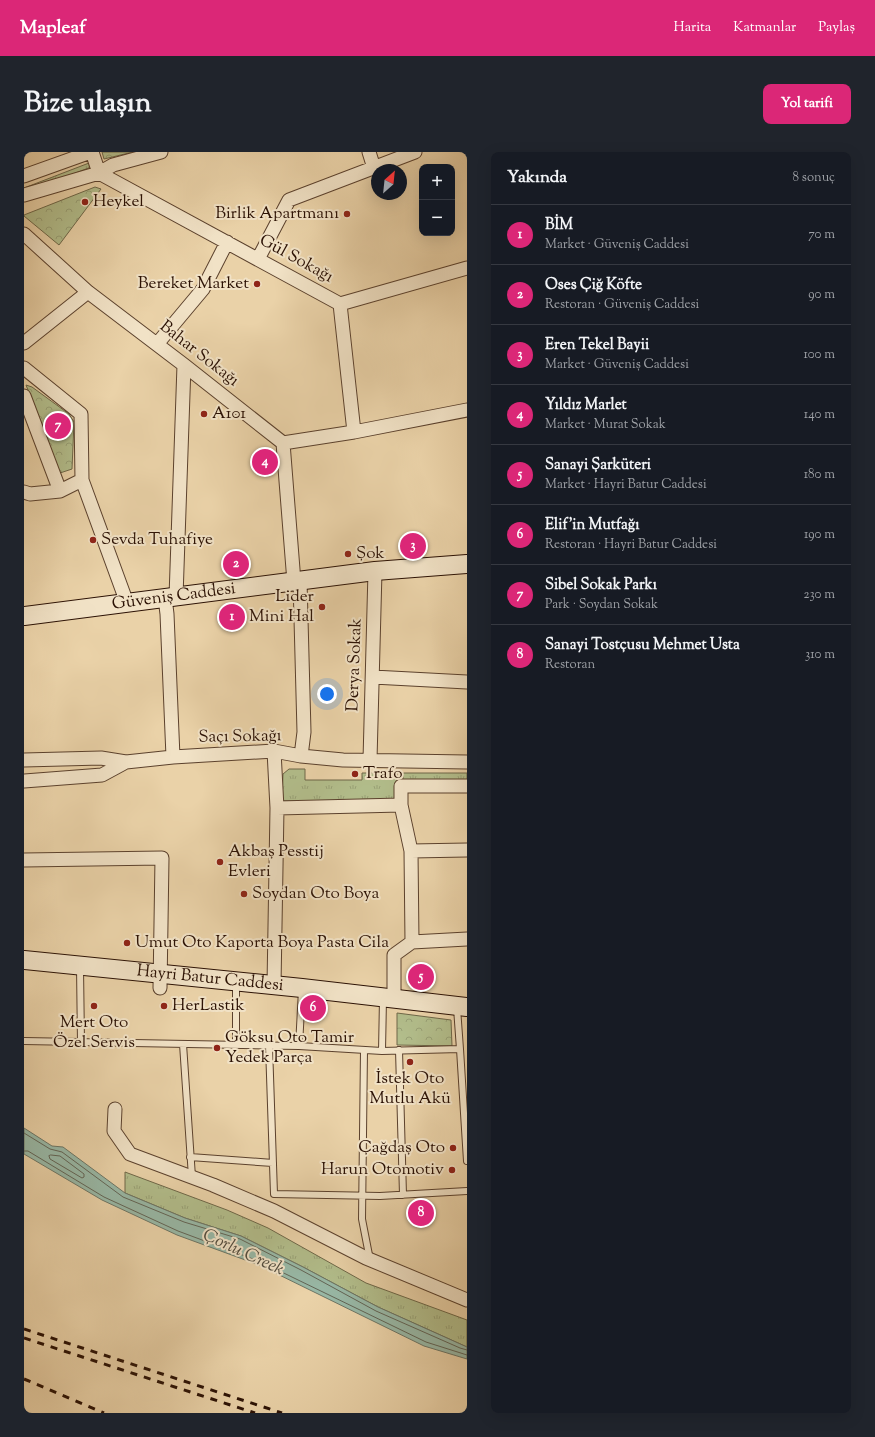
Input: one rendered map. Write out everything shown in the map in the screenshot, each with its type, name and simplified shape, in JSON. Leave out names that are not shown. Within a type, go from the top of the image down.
[{"type":"street","points":[[24,176],[91,152],[99,173]]},
{"type":"street","points":[[24,195],[99,173],[113,166],[161,152]]},
{"type":"street","points":[[369,152],[373,164]]},
{"type":"street","points":[[384,164],[415,152]]},
{"type":"street","points":[[258,259],[289,200],[371,169]]},
{"type":"street","name":"Gül Sokağı","points":[[99,173],[340,304],[354,432]]},
{"type":"street","name":"Bahar Sokağı","points":[[24,234],[88,292],[283,443]]},
{"type":"street","points":[[157,344],[203,289],[227,242]]},
{"type":"street","points":[[340,304],[467,268]]},
{"type":"street","points":[[24,343],[88,292]]},
{"type":"street","points":[[173,757],[167,614],[170,598],[184,365]]},
{"type":"street","points":[[24,368],[81,414],[82,480],[127,604]]},
{"type":"street","points":[[24,396],[60,492]]},
{"type":"street","points":[[301,756],[304,732],[297,582],[283,443],[354,432],[467,410]]},
{"type":"street","points":[[24,492],[30,494],[60,492],[82,480]]},
{"type":"street","name":"Güveniş Caddesi","points":[[24,616],[375,571],[467,564]]},
{"type":"street","name":"Derya Sokak","points":[[370,760],[375,571]]},
{"type":"street","points":[[373,677],[467,682]]},
{"type":"street","points":[[274,751],[277,808],[274,985]]},
{"type":"street","name":"Saçı Sokağı","points":[[126,762],[173,757],[274,751],[301,756],[343,760],[467,762]]},
{"type":"street","points":[[24,760],[101,758],[126,762]]},
{"type":"street","points":[[24,781],[102,775],[126,762]]},
{"type":"street","points":[[412,942],[411,850],[401,806],[401,786],[467,786]]},
{"type":"street","points":[[277,808],[401,806]]},
{"type":"street","points":[[411,850],[467,850]]},
{"type":"street","points":[[24,860],[162,858],[160,981]]},
{"type":"street","points":[[388,998],[394,955],[412,942],[467,939]]},
{"type":"street","name":"Hayri Batur Caddesi","points":[[24,960],[80,966],[160,981],[236,981],[462,1006]]},
{"type":"street","points":[[115,1109],[114,1131],[130,1154],[192,1177],[274,1211],[370,1260],[467,1300]]},
{"type":"lane","points":[[80,966],[81,1042]]},
{"type":"lane","points":[[236,981],[236,1045]]},
{"type":"lane","points":[[299,1046],[302,988]]},
{"type":"lane","points":[[382,1051],[388,998]]},
{"type":"lane","points":[[462,1006],[460,1049],[467,1161]]},
{"type":"lane","points":[[24,1042],[299,1046],[382,1051],[460,1049]]},
{"type":"lane","points":[[183,1044],[192,1177]]},
{"type":"lane","points":[[269,1046],[274,1194],[364,1196],[467,1191]]},
{"type":"lane","points":[[364,1050],[364,1196],[362,1219],[370,1260]]},
{"type":"lane","points":[[399,1050],[403,1195]]},
{"type":"lane","points":[[190,1157],[273,1163]]},
{"type":"green space","points":[[102,152],[133,152],[104,159]]},
{"type":"green space","points":[[89,163],[91,167],[24,193],[24,188]]},
{"type":"green space","points":[[95,187],[101,189],[59,245],[24,216],[24,215]]},
{"type":"green space","points":[[26,385],[32,387],[69,414],[74,422],[72,469],[60,473]]},
{"type":"green space","points":[[289,769],[305,769],[305,780],[362,780],[362,773],[397,773],[398,794],[391,801],[282,801],[283,774]]},
{"type":"green space","points":[[403,773],[467,773],[467,780],[403,781]]},
{"type":"green space","points":[[397,1013],[451,1020],[452,1046],[397,1045]]},
{"type":"green space","points":[[125,1172],[227,1210],[268,1228],[366,1283],[467,1320],[467,1347],[378,1307],[241,1236],[185,1218],[125,1193]]},
{"type":"water","name":"Çorlu Creek","points":[[24,1128],[52,1146],[63,1147],[125,1193],[185,1218],[241,1236],[378,1307],[467,1347],[467,1359],[424,1346],[259,1265],[177,1235],[102,1200],[24,1154]]},
{"type":"railway","points":[[24,1329],[282,1413]]},
{"type":"railway","points":[[24,1338],[255,1413]]},
{"type":"railway","points":[[24,1379],[104,1413]]},
{"type":"place","name":"Heykel","points":[[85,202]]},
{"type":"place","name":"Birlik Apartmanı","points":[[347,214]]},
{"type":"place","name":"Bereket Market","points":[[257,284]]},
{"type":"place","name":"A101","points":[[204,414]]},
{"type":"place","name":"Sibel Sokak Parkı","points":[[58,426]]},
{"type":"place","name":"Yıldız Marlet","points":[[265,462]]},
{"type":"place","name":"Sevda Tuhafiye","points":[[93,540]]},
{"type":"place","name":"Eren Tekel Bayii","points":[[413,546]]},
{"type":"place","name":"Şok","points":[[348,554]]},
{"type":"place","name":"Oses Çiğ Köfte","points":[[236,564]]},
{"type":"place","name":"Lider Mini Hal","points":[[322,607]]},
{"type":"place","name":"BİM","points":[[232,617]]},
{"type":"place","name":"Trafo","points":[[355,774]]},
{"type":"place","name":"Akbaş Pesstij Evleri","points":[[220,862]]},
{"type":"place","name":"Soydan Oto Boya","points":[[244,894]]},
{"type":"place","name":"Umut Oto Kaporta Boya Pasta Cila","points":[[127,943]]},
{"type":"place","name":"Sanayi Şarküteri","points":[[421,977]]},
{"type":"place","name":"Mert Oto Özel Servis","points":[[94,1006]]},
{"type":"place","name":"HerLastik","points":[[164,1006]]},
{"type":"place","name":"Elif'in Mutfağı","points":[[313,1008]]},
{"type":"place","name":"Göksu Oto Tamir Yedek Parça","points":[[217,1048]]},
{"type":"place","name":"İstek Oto Mutlu Akü","points":[[410,1062]]},
{"type":"place","name":"Çağdaş Oto","points":[[453,1148]]},
{"type":"place","name":"Harun Otomotiv","points":[[452,1170]]},
{"type":"place","name":"Sanayi Tostçusu Mehmet Usta","points":[[421,1213]]}]
